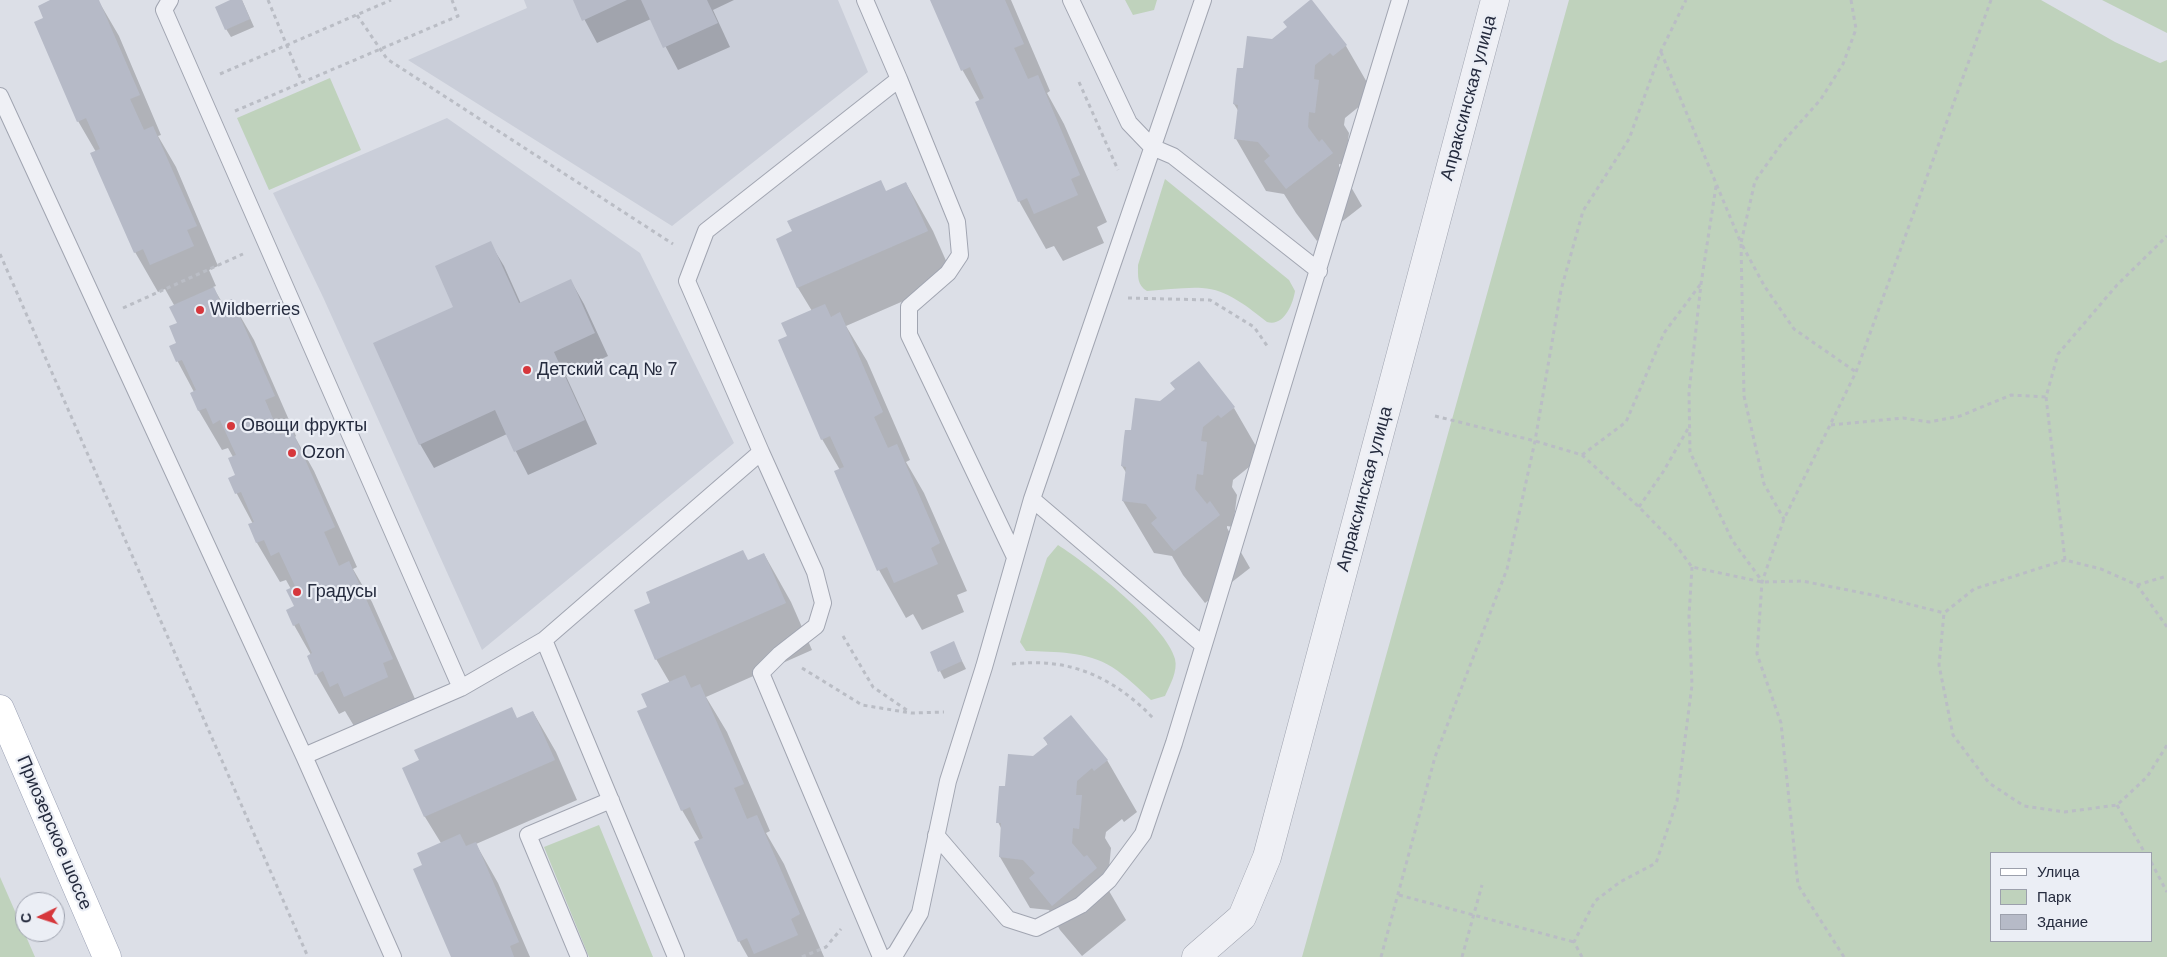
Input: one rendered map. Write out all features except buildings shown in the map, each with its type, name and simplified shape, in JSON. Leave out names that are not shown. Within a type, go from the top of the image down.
[{"type":"main road","name":"Приозерское шоссе","points":[[0,709],[107,957]]},
{"type":"street","name":"Апраксинская улица","points":[[1196,957],[1242,917],[1267,857],[1495,0]]},
{"type":"lane","points":[[170,0],[164,10],[461,688]]},
{"type":"lane","points":[[865,0],[957,222],[960,255],[948,273],[909,307],[909,335],[1015,557]]},
{"type":"lane","points":[[1071,0],[1129,123],[1152,147],[1173,156],[1319,271]]},
{"type":"lane","points":[[891,957],[896,953],[920,913],[948,781],[984,667],[1032,499],[1203,0]]},
{"type":"lane","points":[[936,835],[1008,920],[1036,928],[1081,905],[1109,880],[1143,834],[1174,743],[1400,0]]},
{"type":"lane","points":[[881,957],[761,673],[780,654],[816,626],[823,603],[815,572],[687,281],[706,231],[899,79]]},
{"type":"lane","points":[[0,96],[304,756],[393,957]]},
{"type":"lane","points":[[304,756],[461,688],[544,640],[761,452]]},
{"type":"lane","points":[[1032,499],[1203,644]]},
{"type":"lane","points":[[544,640],[676,957]]},
{"type":"lane","points":[[579,957],[528,836],[611,800]]},
{"type":"path","points":[[268,0],[302,82]]},
{"type":"path","points":[[196,85],[391,0]]},
{"type":"path","points":[[212,121],[458,16],[452,0]]},
{"type":"path","points":[[1381,957],[1435,758],[1507,569],[1536,441],[1561,290],[1583,211],[1629,139],[1661,51],[1686,0]]},
{"type":"path","points":[[1784,519],[1764,484],[1744,396],[1741,243],[1755,181],[1782,143],[1821,99],[1843,64],[1856,29],[1852,0]]},
{"type":"path","points":[[1844,957],[1798,885],[1781,722],[1757,654],[1762,582],[1784,519],[1856,372],[1920,202],[1991,0]]},
{"type":"path","points":[[358,14],[387,60],[696,258]]},
{"type":"path","points":[[1661,51],[1741,243],[1765,287],[1794,329],[1856,372]]},
{"type":"path","points":[[1079,81],[1119,171]]},
{"type":"path","points":[[1716,184],[1701,284],[1690,392],[1690,452],[1732,540],[1762,582]]},
{"type":"path","points":[[2064,560],[2046,397],[2058,354],[2117,286],[2167,236]]},
{"type":"path","points":[[102,317],[266,244]]},
{"type":"path","points":[[0,254],[308,957]]},
{"type":"path","points":[[1582,455],[1626,422],[1664,333],[1701,284]]},
{"type":"path","points":[[1102,294],[1136,300],[1183,298],[1210,300],[1254,328],[1265,341],[1274,359],[1288,367]]},
{"type":"path","points":[[1830,425],[1903,418],[1929,422],[1960,416],[2011,395],[2046,397]]},
{"type":"path","points":[[1435,416],[1536,441],[1582,455],[1639,507],[1675,544],[1692,567],[1689,616],[1692,685],[1677,801],[1656,864],[1620,882],[1595,902],[1574,942]]},
{"type":"path","points":[[1639,507],[1663,472],[1690,425]]},
{"type":"path","points":[[2167,627],[2137,585],[2101,568],[2064,560],[1974,589],[1944,613],[1939,665],[1953,735],[1989,783],[2024,806],[2065,812],[2117,805],[2147,777],[2167,745]]},
{"type":"path","points":[[1692,567],[1762,582],[1802,582],[1878,596],[1944,613]]},
{"type":"path","points":[[2137,585],[2167,576]]},
{"type":"path","points":[[843,636],[874,687],[911,713]]},
{"type":"path","points":[[780,654],[862,705],[911,713],[970,711]]},
{"type":"path","points":[[984,667],[1022,662],[1056,664],[1090,671],[1118,687],[1140,704],[1174,743]]},
{"type":"path","points":[[2117,805],[2145,852]]},
{"type":"path","points":[[2152,864],[2167,892]]},
{"type":"path","points":[[1462,957],[1482,885]]},
{"type":"path","points":[[1399,895],[1574,942],[1582,957]]},
{"type":"path","points":[[802,957],[826,947],[842,929]]},
{"type":"shaded area","points":[[524,0],[838,0],[868,72],[672,226],[408,60],[527,8]]},
{"type":"shaded area","name":"Детский сад № 7","points":[[447,118],[640,253],[734,443],[482,650],[323,297],[273,193]]},
{"type":"green space","points":[[1125,0],[1157,0],[1154,10],[1133,15]]},
{"type":"green space","points":[[1569,0],[2041,0],[2115,42],[2160,63],[2167,60],[2167,957],[1302,957]]},
{"type":"green space","points":[[2102,0],[2167,0],[2167,33]]},
{"type":"green space","points":[[330,78],[361,150],[269,190],[237,118]]},
{"type":"green space","points":[[1165,179],[1289,280],[1295,291],[1290,308],[1283,318],[1273,323],[1267,322],[1237,300],[1211,289],[1189,288],[1147,291],[1141,286],[1138,277],[1138,265]]},
{"type":"green space","points":[[1058,545],[1088,566],[1125,597],[1158,630],[1169,645],[1176,664],[1173,678],[1165,696],[1151,700],[1112,667],[1092,658],[1070,653],[1026,651],[1020,642],[1047,558]]},
{"type":"green space","points":[[599,825],[653,957],[589,957],[544,847]]},
{"type":"green space","points":[[0,877],[15,911],[15,942],[28,942],[35,957],[0,957]]},
{"type":"place","name":"Wildberries","points":[[200,310]]},
{"type":"place","name":"Детский сад № 7","points":[[527,370]]},
{"type":"place","name":"Овощи фрукты","points":[[231,426]]},
{"type":"place","name":"Ozon","points":[[292,453]]},
{"type":"place","name":"Градусы","points":[[297,592]]}]
